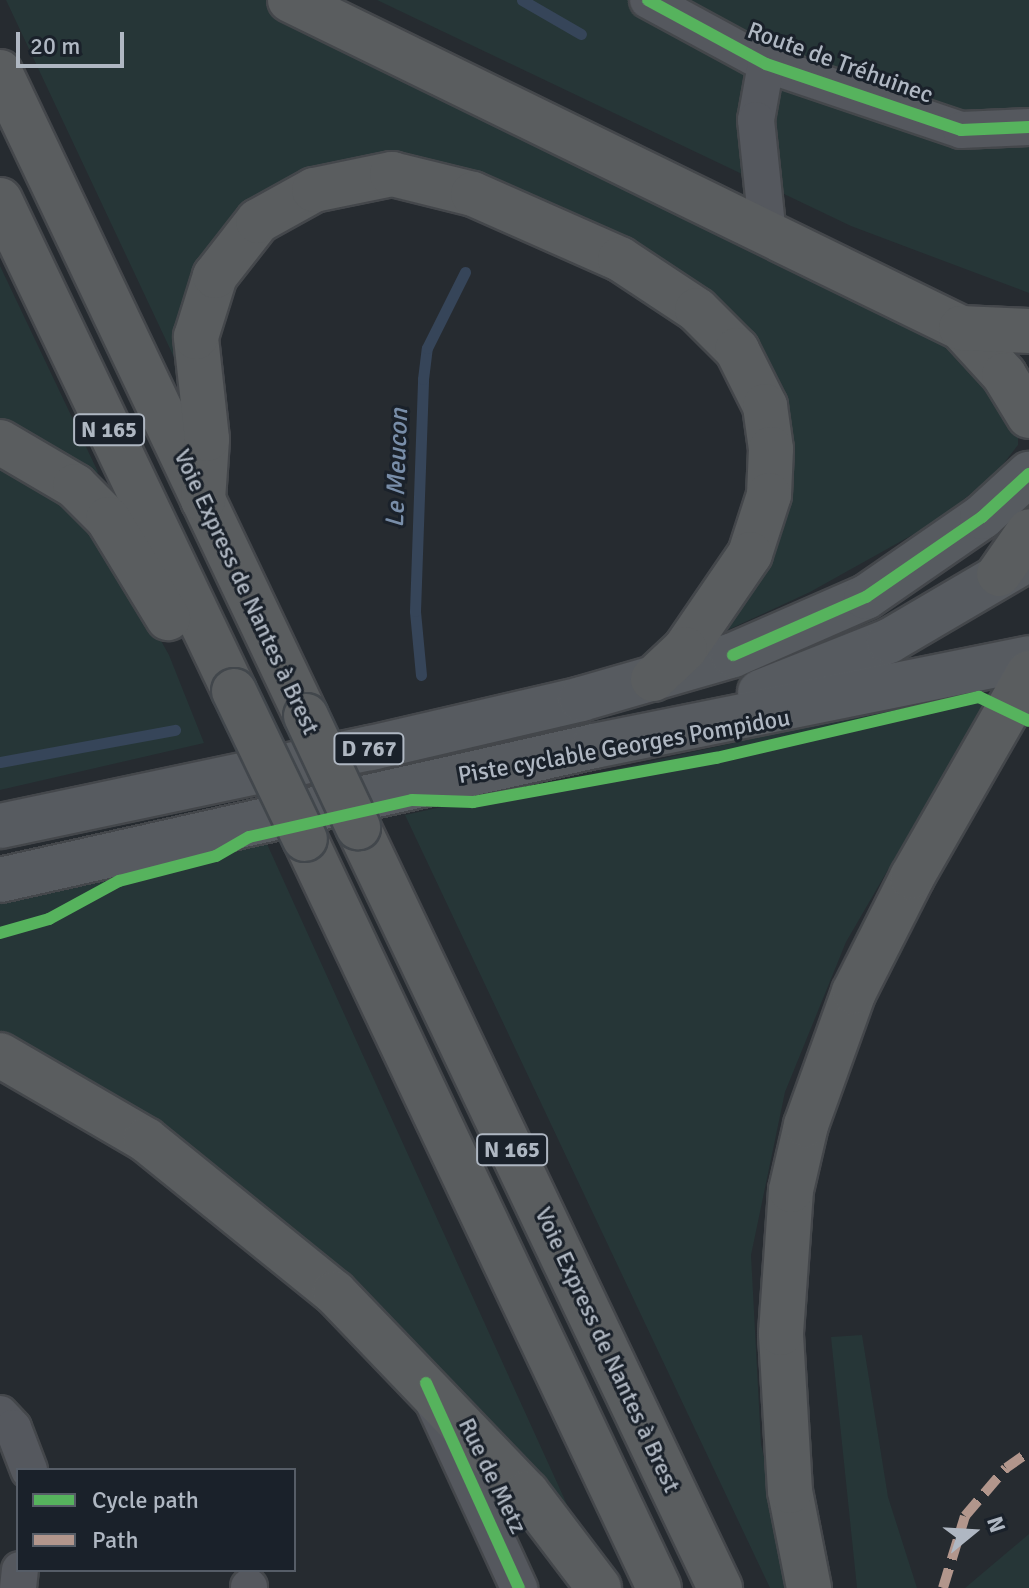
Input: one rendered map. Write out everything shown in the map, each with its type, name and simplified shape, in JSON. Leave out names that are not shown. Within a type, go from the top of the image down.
[{"type":"highway","points":[[290,0],[768,237],[961,328],[1004,375],[1029,416]]},
{"type":"highway","name":"Voie Express de Nantes à Brest","points":[[0,72],[720,1588]]},
{"type":"highway","points":[[203,500],[207,439],[196,337],[215,276],[258,221],[314,190],[392,174],[473,194],[620,259],[697,310],[737,350],[765,406],[771,449],[769,495],[750,554],[694,638],[653,679]]},
{"type":"highway","name":"N 165","points":[[0,200],[659,1588]]},
{"type":"highway","points":[[961,328],[1029,331]]},
{"type":"highway","points":[[0,442],[75,486],[108,519],[172,625],[226,675]]},
{"type":"highway","points":[[1014,567],[1029,531]]},
{"type":"highway","points":[[809,1588],[790,1491],[781,1333],[790,1205],[806,1125],[854,992],[912,877],[1029,673]]},
{"type":"highway","points":[[0,1055],[146,1140],[232,1205],[335,1293],[426,1383],[527,1493],[599,1588]]},
{"type":"main road","name":"D 767","points":[[0,826],[371,748],[653,679],[733,655],[866,597],[982,517],[1029,474]]},
{"type":"main road","name":"D 767","points":[[0,880],[594,746],[823,670],[923,623],[1014,567]]},
{"type":"main road","points":[[594,746],[1029,658]]},
{"type":"street","name":"Route de Tréhuinec","points":[[648,0],[766,64],[961,130],[1029,127]]},
{"type":"street","points":[[766,64],[756,120],[768,237]]},
{"type":"street","name":"Rue de Metz","points":[[426,1383],[519,1588]]},
{"type":"street","points":[[0,1414],[13,1428],[28,1468]]},
{"type":"shaded area","points":[[6,0],[266,0],[943,342],[997,382],[1018,416],[1018,445],[997,472],[939,520],[810,592],[717,635],[775,515],[726,317],[346,164],[283,182],[224,230],[180,370]]},
{"type":"shaded area","points":[[377,0],[1029,0],[1029,293],[851,226]]},
{"type":"shaded area","points":[[0,266],[98,472],[69,511],[122,571],[169,655],[204,743],[0,790]]},
{"type":"shaded area","points":[[971,691],[990,694],[846,942],[785,1092],[751,1255],[761,1444],[793,1588],[770,1588],[405,815]]},
{"type":"shaded area","points":[[207,839],[267,844],[569,1509],[420,1353],[281,1220],[80,1076],[0,1035],[0,890]]},
{"type":"shaded area","points":[[862,1335],[888,1497],[917,1588],[857,1588],[831,1337]]},
{"type":"shaded area","points":[[1029,1534],[1029,1588],[965,1588]]},
{"type":"waterway","name":"Le Meucon","points":[[522,0],[581,34]]},
{"type":"waterway","name":"Le Meucon","points":[[421,675],[415,611],[423,379],[427,348],[465,272]]},
{"type":"waterway","name":"Le Meucon","points":[[0,762],[175,730]]},
{"type":"marked path","points":[[943,1588],[965,1516],[1006,1468],[1029,1452]]},
{"type":"cycle path","points":[[648,0],[766,64],[961,130],[1029,127]]},
{"type":"cycle path","points":[[733,655],[866,597],[982,517],[1029,474]]},
{"type":"cycle path","name":"Piste cyclable Georges Pompidou","points":[[0,933],[49,919],[119,881],[216,856],[249,837],[412,800],[473,802],[716,758],[979,697],[1029,721]]},
{"type":"cycle path","points":[[426,1383],[519,1588]]}]
